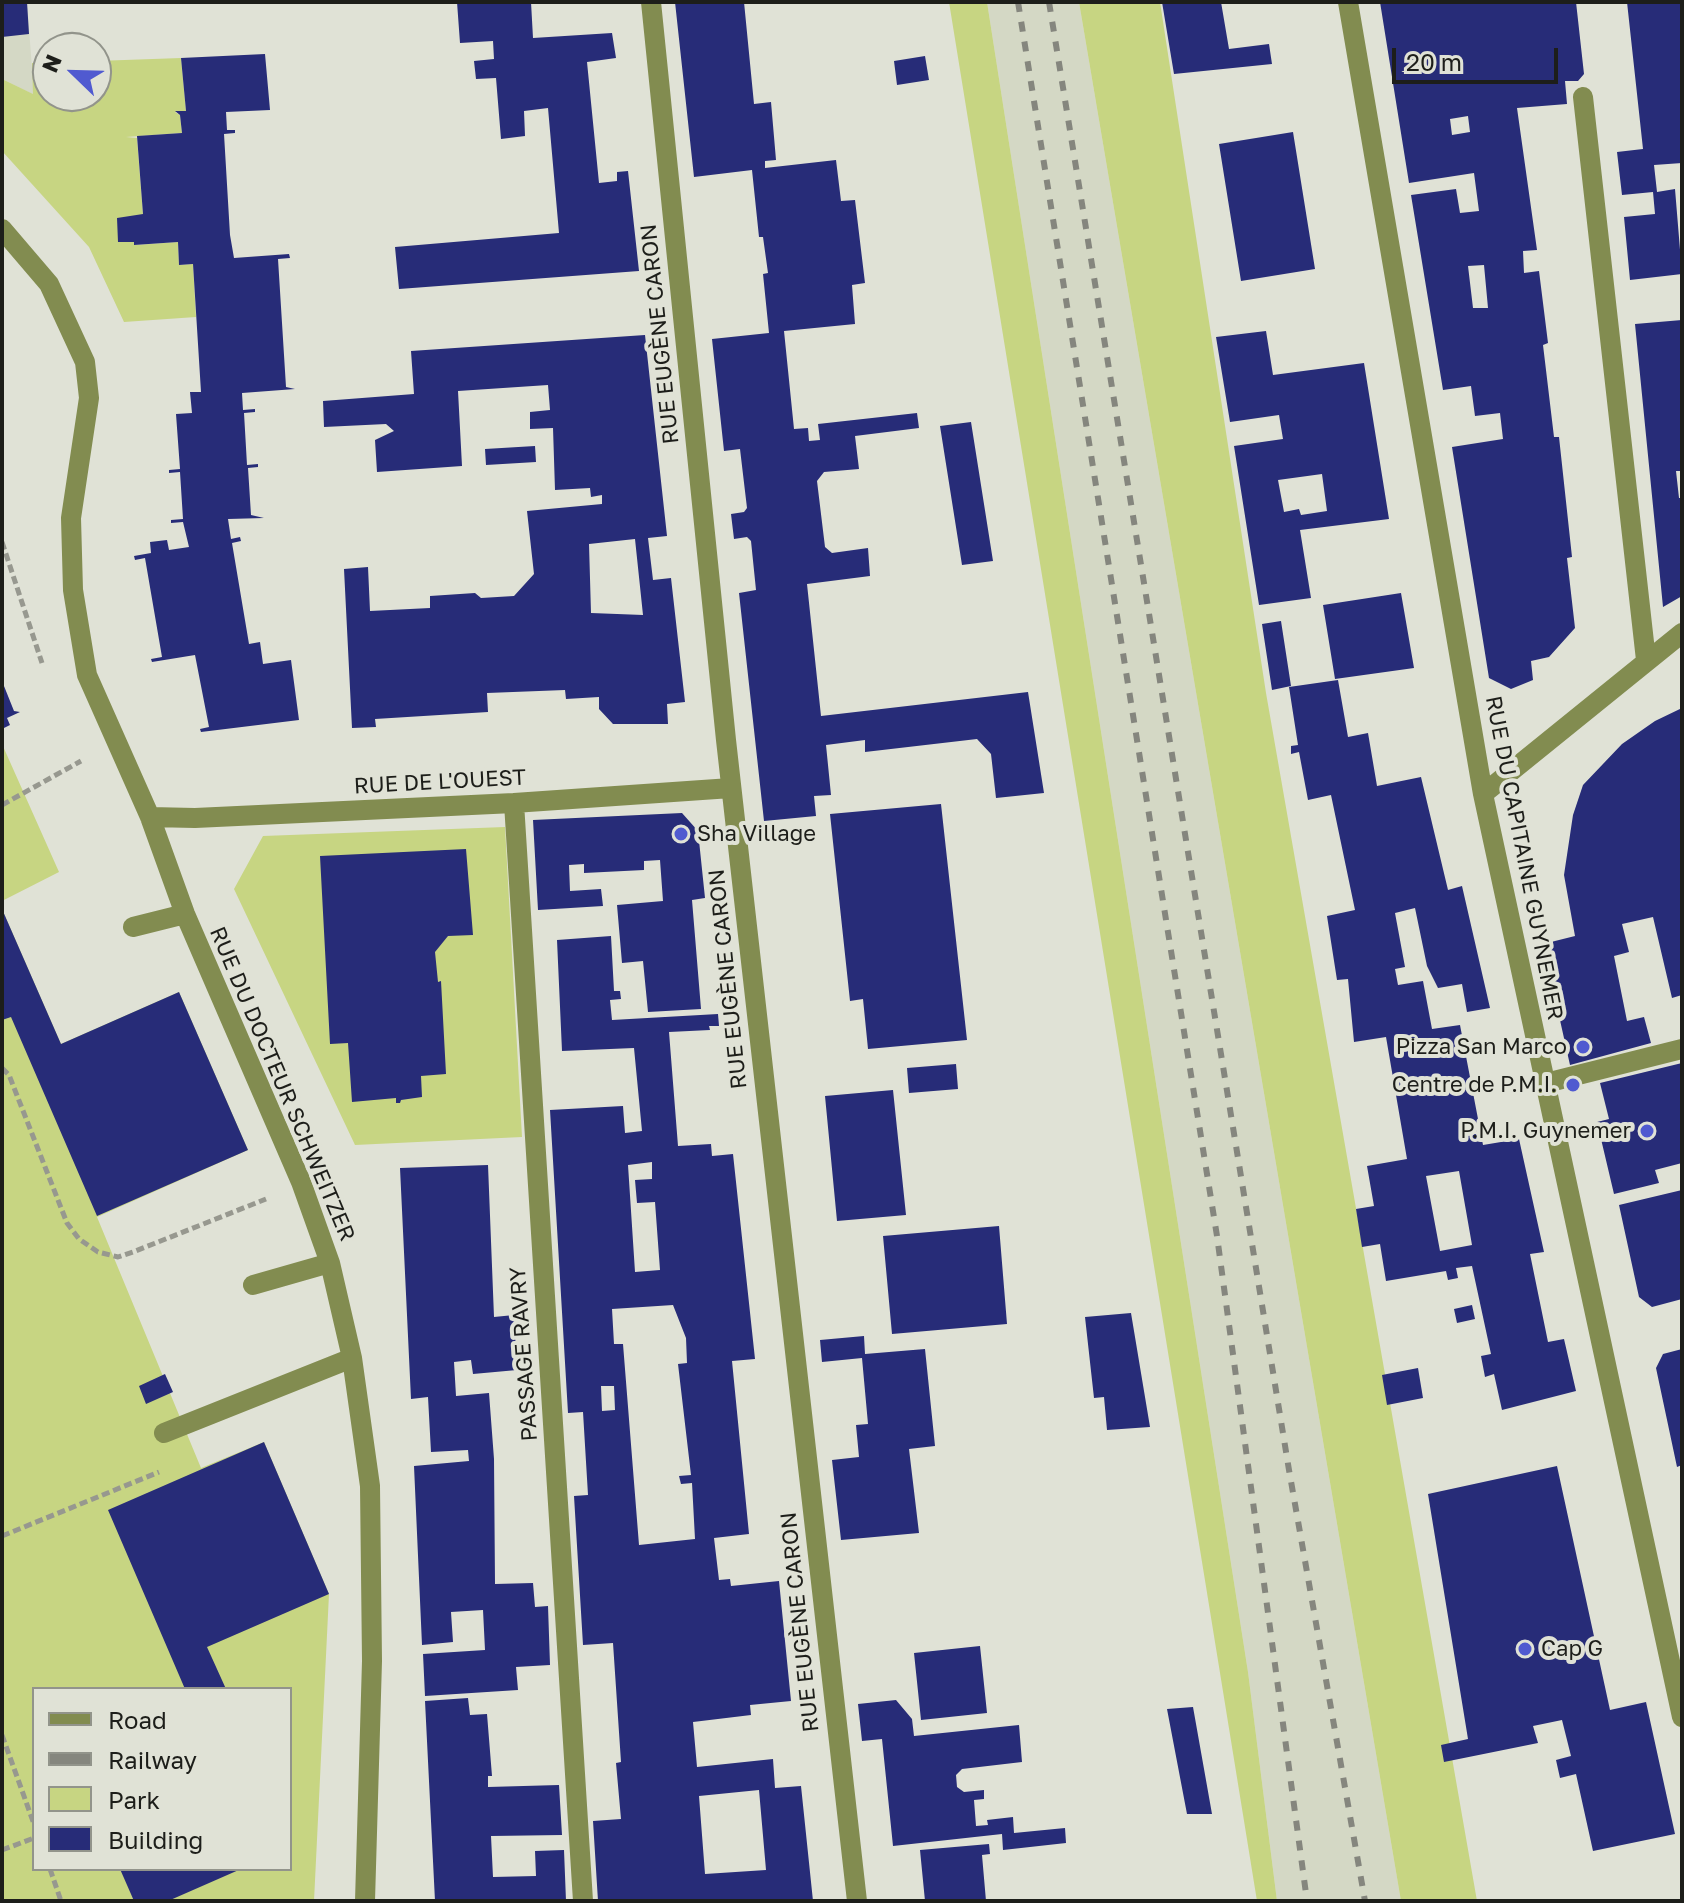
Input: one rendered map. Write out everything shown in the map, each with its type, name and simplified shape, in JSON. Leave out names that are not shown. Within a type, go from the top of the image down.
[{"type":"street","name":"RUE EUGÈNE CARON","points":[[651,2],[731,788],[857,1901]]},
{"type":"street","name":"RUE DU CAPITAINE GUYNEMER","points":[[1348,2],[1483,794],[1682,1717]]},
{"type":"street","points":[[1583,97],[1646,660]]},
{"type":"street","name":"RUE DU DOCTEUR SCHWEITZER","points":[[2,229],[49,284],[85,362],[89,398],[71,518],[73,590],[87,675],[113,741],[150,817],[185,914],[301,1182],[330,1263],[352,1358],[370,1486],[372,1661],[365,1901]]},
{"type":"street","points":[[1483,794],[1682,633]]},
{"type":"street","name":"RUE DE L'OUEST","points":[[150,817],[514,803],[731,788]]},
{"type":"street","name":"PASSAGE RAVRY","points":[[514,803],[583,1901]]},
{"type":"street","points":[[133,927],[185,914]]},
{"type":"street","points":[[1546,1083],[1682,1049]]},
{"type":"street","points":[[253,1285],[330,1263]]},
{"type":"street","points":[[164,1433],[352,1358]]},
{"type":"path","points":[[2,805],[113,741]]},
{"type":"path","points":[[2,1068],[9,1075],[67,1223],[79,1239],[98,1252],[118,1257],[263,1201]]},
{"type":"path","points":[[2,1735],[32,1818]]},
{"type":"path","points":[[2,1850],[32,1839]]},
{"type":"path","points":[[51,1871],[61,1901]]},
{"type":"shaded area","points":[[2,2],[27,2],[32,94],[2,79]]},
{"type":"shaded area","points":[[987,2],[1079,2],[1401,1901],[1277,1901],[1248,1672]]},
{"type":"green space","points":[[949,2],[987,2],[1248,1672],[1277,1901],[1257,1901]]},
{"type":"green space","points":[[1079,2],[1160,2],[1266,693],[1477,1901],[1401,1901]]},
{"type":"green space","points":[[181,58],[186,111],[175,112],[180,115],[182,133],[126,137],[137,138],[143,214],[119,242],[134,242],[135,245],[178,242],[179,265],[193,264],[196,317],[124,322],[89,247],[2,151],[2,79],[32,94],[32,112],[112,112],[112,60]]},
{"type":"green space","points":[[2,744],[59,872],[2,901]]},
{"type":"green space","points":[[505,827],[522,1137],[355,1145],[234,889],[263,836]]},
{"type":"green space","points":[[2,909],[61,1044],[179,992],[248,1150],[97,1217],[201,1468],[264,1442],[329,1594],[314,1901],[2,1901]]},
{"type":"building","points":[[2,2],[27,2],[29,34],[2,37]]},
{"type":"building","points":[[457,2],[531,2],[533,38],[612,33],[616,58],[587,62],[599,183],[617,181],[617,172],[628,171],[639,271],[399,289],[395,247],[559,233],[548,108],[524,111],[525,136],[501,139],[496,78],[476,79],[474,61],[494,59],[493,41],[460,43]]},
{"type":"building","points":[[675,2],[744,2],[754,104],[771,102],[776,160],[765,161],[765,168],[836,160],[841,201],[855,200],[865,283],[852,285],[855,324],[784,331],[794,429],[808,428],[809,441],[820,440],[818,424],[917,413],[919,428],[855,436],[859,469],[824,472],[817,481],[825,547],[832,553],[868,548],[870,576],[807,584],[821,716],[1028,692],[1044,793],[996,798],[991,754],[977,739],[865,752],[865,740],[826,745],[831,795],[814,796],[816,816],[764,821],[739,593],[756,590],[751,541],[747,537],[734,539],[731,514],[744,512],[747,508],[740,449],[724,451],[712,339],[769,333],[763,274],[768,273],[763,237],[759,237],[752,170],[694,177]]},
{"type":"building","points":[[1162,2],[1221,2],[1229,49],[1269,44],[1272,64],[1174,74]]},
{"type":"building","points":[[1380,2],[1576,2],[1584,74],[1578,81],[1565,81],[1567,104],[1517,108],[1537,250],[1523,251],[1524,273],[1539,271],[1548,343],[1543,345],[1554,437],[1559,437],[1572,557],[1567,558],[1575,628],[1549,657],[1531,661],[1533,680],[1511,689],[1489,678],[1452,447],[1503,439],[1500,413],[1475,416],[1471,386],[1443,390],[1411,195],[1456,189],[1460,213],[1479,211],[1474,173],[1409,183]],"holes":[[[1468,116],[1470,132],[1452,135],[1450,119]],[[1484,265],[1488,308],[1473,308],[1468,266]]]},
{"type":"building","points":[[1627,2],[1682,2],[1682,163],[1654,165],[1657,192],[1675,189],[1682,274],[1630,280],[1624,217],[1655,214],[1653,192],[1622,195],[1617,152],[1643,149]]},
{"type":"building","points":[[265,54],[270,110],[226,112],[227,130],[235,130],[235,133],[224,134],[230,235],[234,258],[289,254],[290,258],[278,259],[286,387],[295,389],[242,393],[243,410],[255,409],[255,412],[244,413],[247,465],[258,464],[258,467],[248,468],[251,515],[264,518],[228,519],[231,539],[240,537],[241,541],[232,543],[249,644],[260,642],[263,664],[291,660],[299,720],[201,732],[200,729],[209,727],[195,655],[152,662],[151,659],[162,657],[145,558],[135,560],[134,556],[151,553],[150,542],[167,540],[169,550],[189,547],[183,522],[171,523],[171,520],[183,519],[180,472],[169,473],[169,470],[180,469],[176,414],[192,413],[190,392],[201,392],[193,264],[179,265],[178,242],[134,245],[134,242],[118,242],[117,218],[143,214],[137,136],[182,133],[180,115],[175,111],[186,111],[181,58]]},
{"type":"building","points":[[925,56],[929,80],[897,85],[894,61]]},
{"type":"building","points":[[1293,132],[1315,269],[1241,281],[1219,144]]},
{"type":"building","points":[[1682,320],[1682,471],[1676,471],[1679,498],[1682,498],[1682,596],[1663,607],[1635,324]]},
{"type":"building","points":[[1266,331],[1273,375],[1364,363],[1389,519],[1300,530],[1311,598],[1259,605],[1234,446],[1283,439],[1279,415],[1230,422],[1216,337]],"holes":[[[1322,474],[1327,511],[1301,515],[1299,509],[1284,512],[1278,480]]]},
{"type":"building","points":[[645,335],[667,536],[648,538],[653,580],[671,578],[685,702],[667,704],[668,724],[613,724],[599,709],[599,697],[566,699],[565,690],[487,693],[488,712],[375,719],[376,727],[352,728],[344,569],[368,567],[370,611],[430,608],[430,596],[475,593],[481,598],[514,596],[534,574],[527,511],[602,504],[602,495],[591,497],[590,488],[555,490],[553,428],[530,429],[530,412],[550,410],[548,385],[458,391],[462,466],[377,472],[375,440],[394,431],[386,424],[324,427],[323,401],[414,394],[411,351]],"holes":[[[635,539],[643,615],[591,613],[589,544]]]},
{"type":"building","points":[[971,422],[993,561],[962,565],[940,426]]},
{"type":"building","points":[[535,446],[536,462],[486,465],[485,449]]},
{"type":"building","points":[[1401,593],[1414,668],[1335,679],[1323,605]]},
{"type":"building","points":[[1281,621],[1291,686],[1272,690],[1262,624]]},
{"type":"building","points":[[1338,680],[1348,737],[1368,733],[1377,786],[1421,777],[1448,890],[1462,886],[1490,1008],[1467,1012],[1462,984],[1438,988],[1427,966],[1415,908],[1395,913],[1405,967],[1395,969],[1398,985],[1423,981],[1432,1029],[1460,1025],[1483,1145],[1519,1139],[1544,1252],[1530,1254],[1548,1342],[1564,1339],[1576,1391],[1502,1410],[1494,1374],[1485,1377],[1481,1356],[1491,1354],[1472,1266],[1456,1268],[1458,1278],[1448,1280],[1446,1271],[1386,1281],[1380,1244],[1362,1247],[1356,1209],[1374,1206],[1367,1166],[1407,1159],[1386,1037],[1354,1042],[1348,979],[1337,980],[1327,916],[1355,910],[1331,795],[1308,800],[1299,752],[1291,754],[1291,746],[1298,745],[1289,687]],"holes":[[[1459,1171],[1472,1245],[1440,1251],[1426,1176]]]},
{"type":"building","points":[[2,681],[14,711],[20,712],[7,718],[10,725],[2,729]]},
{"type":"building","points":[[1682,708],[1682,995],[1672,998],[1653,917],[1622,924],[1629,952],[1614,956],[1627,1021],[1644,1017],[1651,1043],[1570,1065],[1543,944],[1575,936],[1564,875],[1573,815],[1583,785],[1622,744],[1655,721]]},
{"type":"building","points":[[941,804],[967,1040],[868,1049],[863,999],[850,1001],[830,814]]},
{"type":"building","points":[[682,813],[698,831],[705,898],[692,900],[701,1009],[648,1012],[643,961],[622,963],[617,905],[663,901],[660,860],[644,861],[644,870],[584,873],[584,864],[569,865],[570,891],[601,889],[603,906],[538,910],[533,820]]},
{"type":"building","points":[[466,849],[473,935],[448,936],[435,952],[438,982],[441,981],[446,1074],[421,1076],[422,1097],[401,1100],[400,1103],[396,1103],[396,1098],[352,1102],[348,1043],[330,1044],[320,856]]},
{"type":"building","points":[[2,909],[61,1044],[179,992],[248,1150],[97,1216],[11,1017],[2,1020]]},
{"type":"building","points":[[611,936],[614,991],[620,991],[621,999],[610,1000],[612,1020],[718,1014],[719,1026],[709,1026],[710,1030],[669,1032],[678,1146],[711,1144],[712,1156],[733,1154],[755,1359],[732,1361],[749,1534],[714,1538],[719,1580],[730,1579],[731,1586],[779,1581],[791,1701],[750,1705],[751,1715],[693,1722],[697,1767],[773,1759],[775,1788],[801,1786],[813,1901],[598,1901],[593,1821],[621,1819],[616,1763],[621,1762],[613,1643],[583,1645],[574,1496],[588,1495],[583,1412],[568,1413],[550,1110],[623,1106],[625,1133],[642,1131],[634,1048],[562,1051],[557,940]],"holes":[[[652,1162],[652,1179],[635,1180],[637,1203],[655,1202],[660,1270],[635,1272],[628,1165]],[[673,1305],[686,1338],[687,1363],[678,1364],[691,1475],[679,1476],[681,1484],[692,1483],[695,1539],[639,1545],[623,1344],[614,1344],[612,1309]],[[601,1386],[614,1386],[615,1410],[602,1411]],[[759,1790],[766,1870],[705,1874],[699,1796]]]},
{"type":"building","name":"P.M.I. Guynemer","points":[[1682,1063],[1682,1163],[1655,1170],[1659,1183],[1614,1194],[1597,1122],[1609,1119],[1600,1083]]},
{"type":"building","points":[[956,1064],[958,1089],[909,1093],[907,1068]]},
{"type":"building","points":[[893,1090],[906,1215],[837,1221],[825,1096]]},
{"type":"building","points":[[488,1165],[494,1317],[514,1315],[517,1370],[473,1374],[471,1360],[454,1362],[456,1396],[489,1393],[494,1459],[495,1584],[533,1583],[535,1607],[548,1606],[550,1665],[516,1667],[518,1690],[425,1696],[423,1654],[485,1650],[483,1610],[451,1612],[453,1642],[422,1645],[414,1466],[469,1461],[468,1450],[431,1452],[428,1397],[411,1399],[400,1168]]},
{"type":"building","points":[[1682,1190],[1682,1299],[1652,1307],[1639,1297],[1619,1205]]},
{"type":"building","points":[[999,1226],[1007,1324],[892,1334],[883,1236]]},
{"type":"building","points":[[1472,1305],[1475,1319],[1457,1323],[1454,1309]]},
{"type":"building","points":[[1131,1313],[1150,1427],[1107,1430],[1104,1397],[1094,1398],[1085,1317]]},
{"type":"building","points":[[864,1336],[865,1354],[925,1349],[935,1446],[909,1449],[919,1533],[841,1540],[832,1460],[859,1457],[856,1425],[868,1424],[862,1358],[822,1362],[820,1340]]},
{"type":"building","points":[[1682,1349],[1682,1465],[1677,1467],[1656,1368],[1663,1354]]},
{"type":"building","points":[[1418,1368],[1423,1398],[1387,1405],[1382,1375]]},
{"type":"building","points":[[165,1374],[173,1392],[146,1404],[139,1386]]},
{"type":"building","points":[[264,1442],[329,1594],[207,1647],[225,1687],[184,1687],[108,1510]]},
{"type":"building","name":"Cap G","points":[[1557,1466],[1610,1710],[1646,1702],[1675,1834],[1593,1851],[1576,1774],[1560,1778],[1556,1760],[1571,1756],[1562,1720],[1533,1726],[1538,1743],[1444,1762],[1441,1745],[1468,1739],[1428,1494]]},
{"type":"building","points":[[980,1646],[987,1713],[921,1720],[914,1653]]},
{"type":"building","points":[[468,1698],[470,1715],[487,1714],[492,1776],[488,1776],[488,1787],[559,1785],[562,1835],[491,1836],[493,1877],[536,1876],[535,1851],[564,1850],[566,1901],[435,1901],[425,1701]]},
{"type":"building","points":[[896,1700],[912,1719],[914,1736],[1019,1725],[1022,1762],[962,1769],[956,1775],[957,1787],[964,1792],[984,1790],[984,1799],[974,1800],[976,1826],[988,1825],[987,1820],[1013,1817],[1014,1833],[1065,1828],[1066,1843],[1003,1850],[1002,1834],[893,1846],[882,1739],[862,1741],[858,1704]]},
{"type":"building","points":[[1193,1707],[1212,1814],[1187,1814],[1167,1709]]},
{"type":"building","points":[[989,1844],[990,1854],[982,1855],[986,1901],[925,1901],[920,1850]]},
{"type":"building","points":[[121,1871],[236,1871],[168,1901],[134,1901]]},
{"type":"railway","points":[[1018,2],[1217,1236],[1307,1901]]},
{"type":"railway","points":[[1049,2],[1289,1470],[1365,1901]]},
{"type":"place","name":"Sha Village","points":[[681,834]]},
{"type":"place","name":"Pizza San Marco","points":[[1583,1047]]},
{"type":"place","name":"Centre de P.M.I.","points":[[1573,1085]]},
{"type":"place","name":"P.M.I. Guynemer","points":[[1647,1131]]},
{"type":"place","name":"Cap G","points":[[1525,1649]]}]
